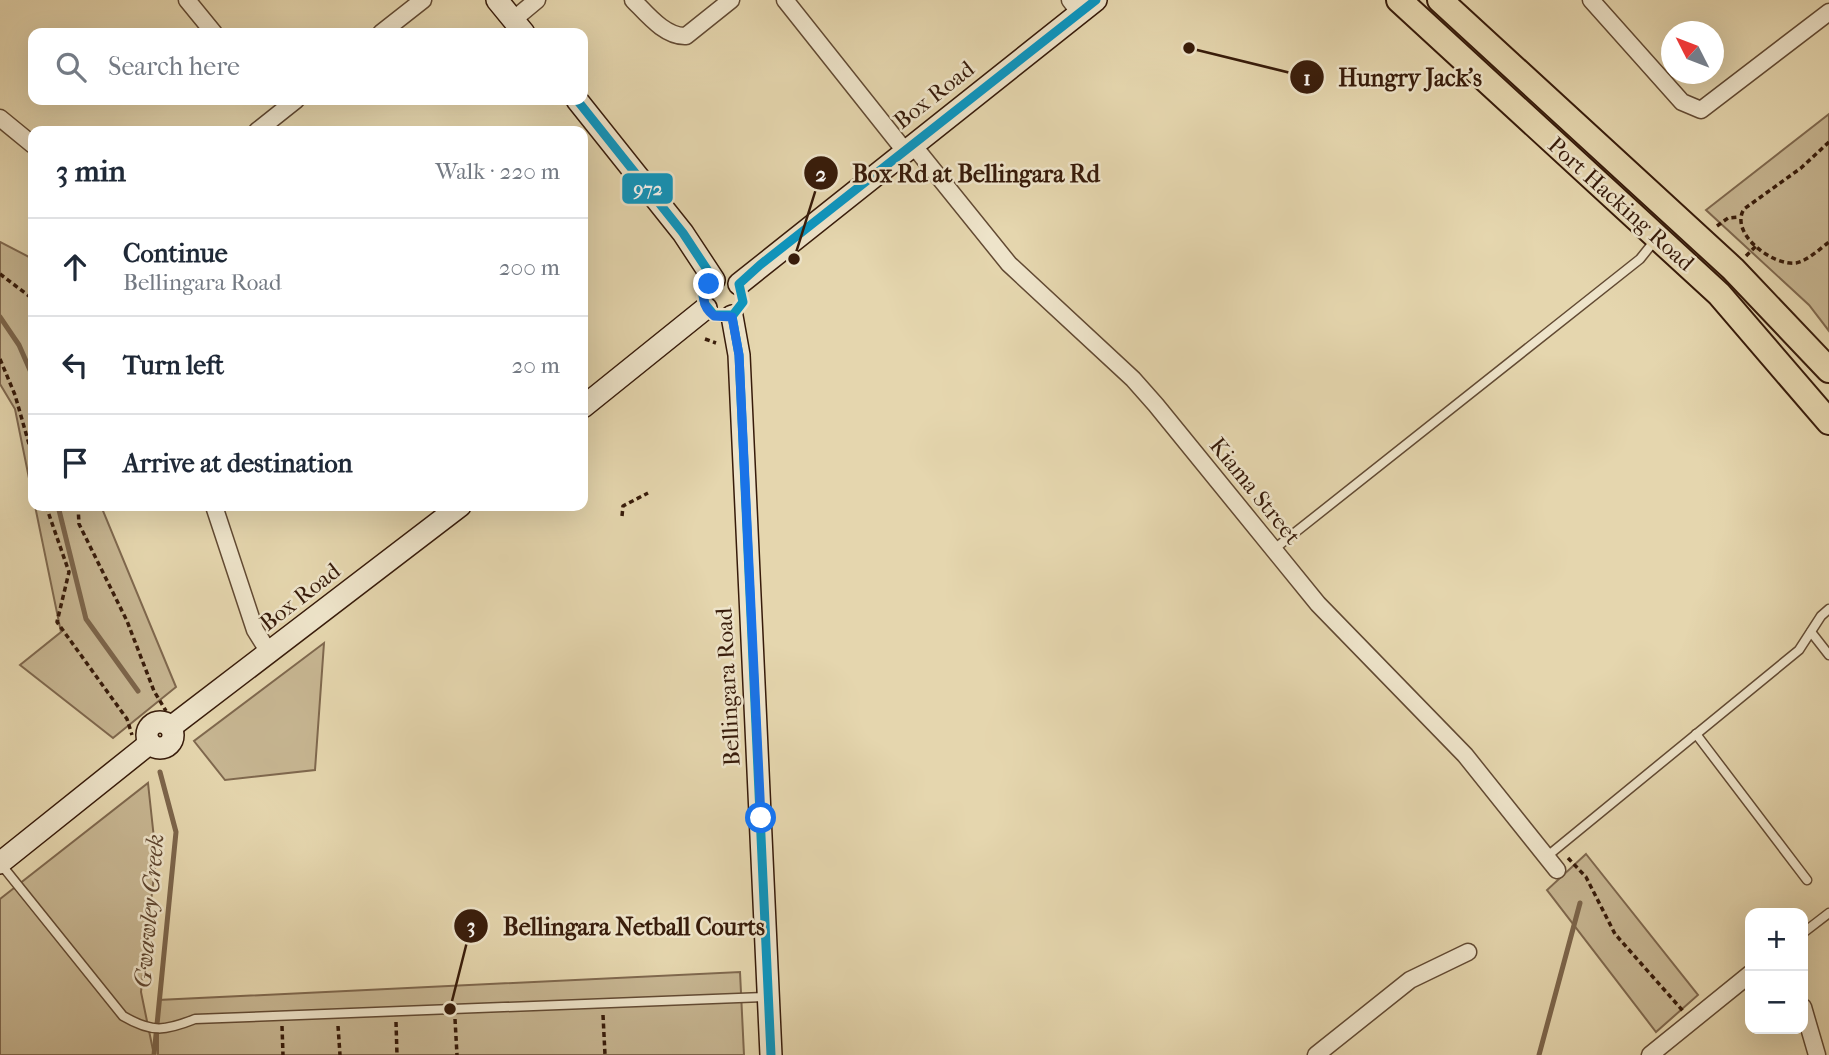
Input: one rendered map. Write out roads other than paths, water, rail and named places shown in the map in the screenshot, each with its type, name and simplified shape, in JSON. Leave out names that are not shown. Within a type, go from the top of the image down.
[{"type":"main road","name":"Port Hacking Road","points":[[1399,0],[1728,303],[1829,422]]},
{"type":"main road","name":"Port Hacking Road","points":[[1440,0],[1733,269],[1829,370]]},
{"type":"street","points":[[187,0],[210,28]]},
{"type":"street","points":[[387,28],[423,0]]},
{"type":"street","points":[[497,0],[519,27],[537,0]]},
{"type":"street","points":[[633,0],[656,23],[681,37],[686,36],[731,0]]},
{"type":"street","name":"Kiama Street","points":[[785,0],[1009,264],[1133,379],[1338,627],[1465,755],[1557,870]]},
{"type":"street","points":[[1591,0],[1682,102],[1700,110],[1829,12]]},
{"type":"street","name":"Box Road","points":[[739,284],[909,148],[1082,4]]},
{"type":"street","points":[[272,105],[279,113]]},
{"type":"street","points":[[263,126],[289,105]]},
{"type":"street","points":[[581,105],[683,233],[715,280]]},
{"type":"street","points":[[0,118],[28,141]]},
{"type":"street","points":[[727,278],[739,284],[743,302],[732,317],[714,316],[706,308],[703,295],[715,280],[727,278]]},
{"type":"street","points":[[588,403],[706,308]]},
{"type":"street","name":"Bellingara Road","points":[[732,317],[739,355],[771,1055]]},
{"type":"street","points":[[216,511],[255,630],[270,654]]},
{"type":"street","name":"Box Road","points":[[0,863],[146,733],[152,724],[162,721],[173,726],[454,511]]},
{"type":"street","points":[[1316,1055],[1336,1049],[1410,980],[1468,952]]},
{"type":"street","points":[[1650,1055],[1745,978]]},
{"type":"street","points":[[1808,1024],[1817,1055]]},
{"type":"lane","points":[[1273,550],[1640,258],[1658,236]]},
{"type":"lane","points":[[1545,858],[1799,650],[1829,609]]},
{"type":"lane","points":[[1811,632],[1829,655]]},
{"type":"lane","points":[[1696,733],[1807,880]]},
{"type":"lane","points":[[0,863],[123,1016],[145,1027],[167,1030],[195,1019],[769,997]]},
{"type":"lane","points":[[1808,929],[1829,912]]},
{"type":"waterway","name":"Gwawley Creek","points":[[0,317],[19,345],[28,366]]},
{"type":"waterway","name":"Gwawley Creek","points":[[59,511],[86,619],[138,691]]},
{"type":"waterway","name":"Gwawley Creek","points":[[154,1055],[176,832],[160,772]]},
{"type":"waterway","points":[[1539,1055],[1580,903]]},
{"type":"place","name":"Hungry Jack's","points":[[1189,48]]},
{"type":"place","name":"Box Rd at Bellingara Rd","points":[[794,259]]},
{"type":"place","name":"Bellingara Netball Courts","points":[[450,1009]]}]
